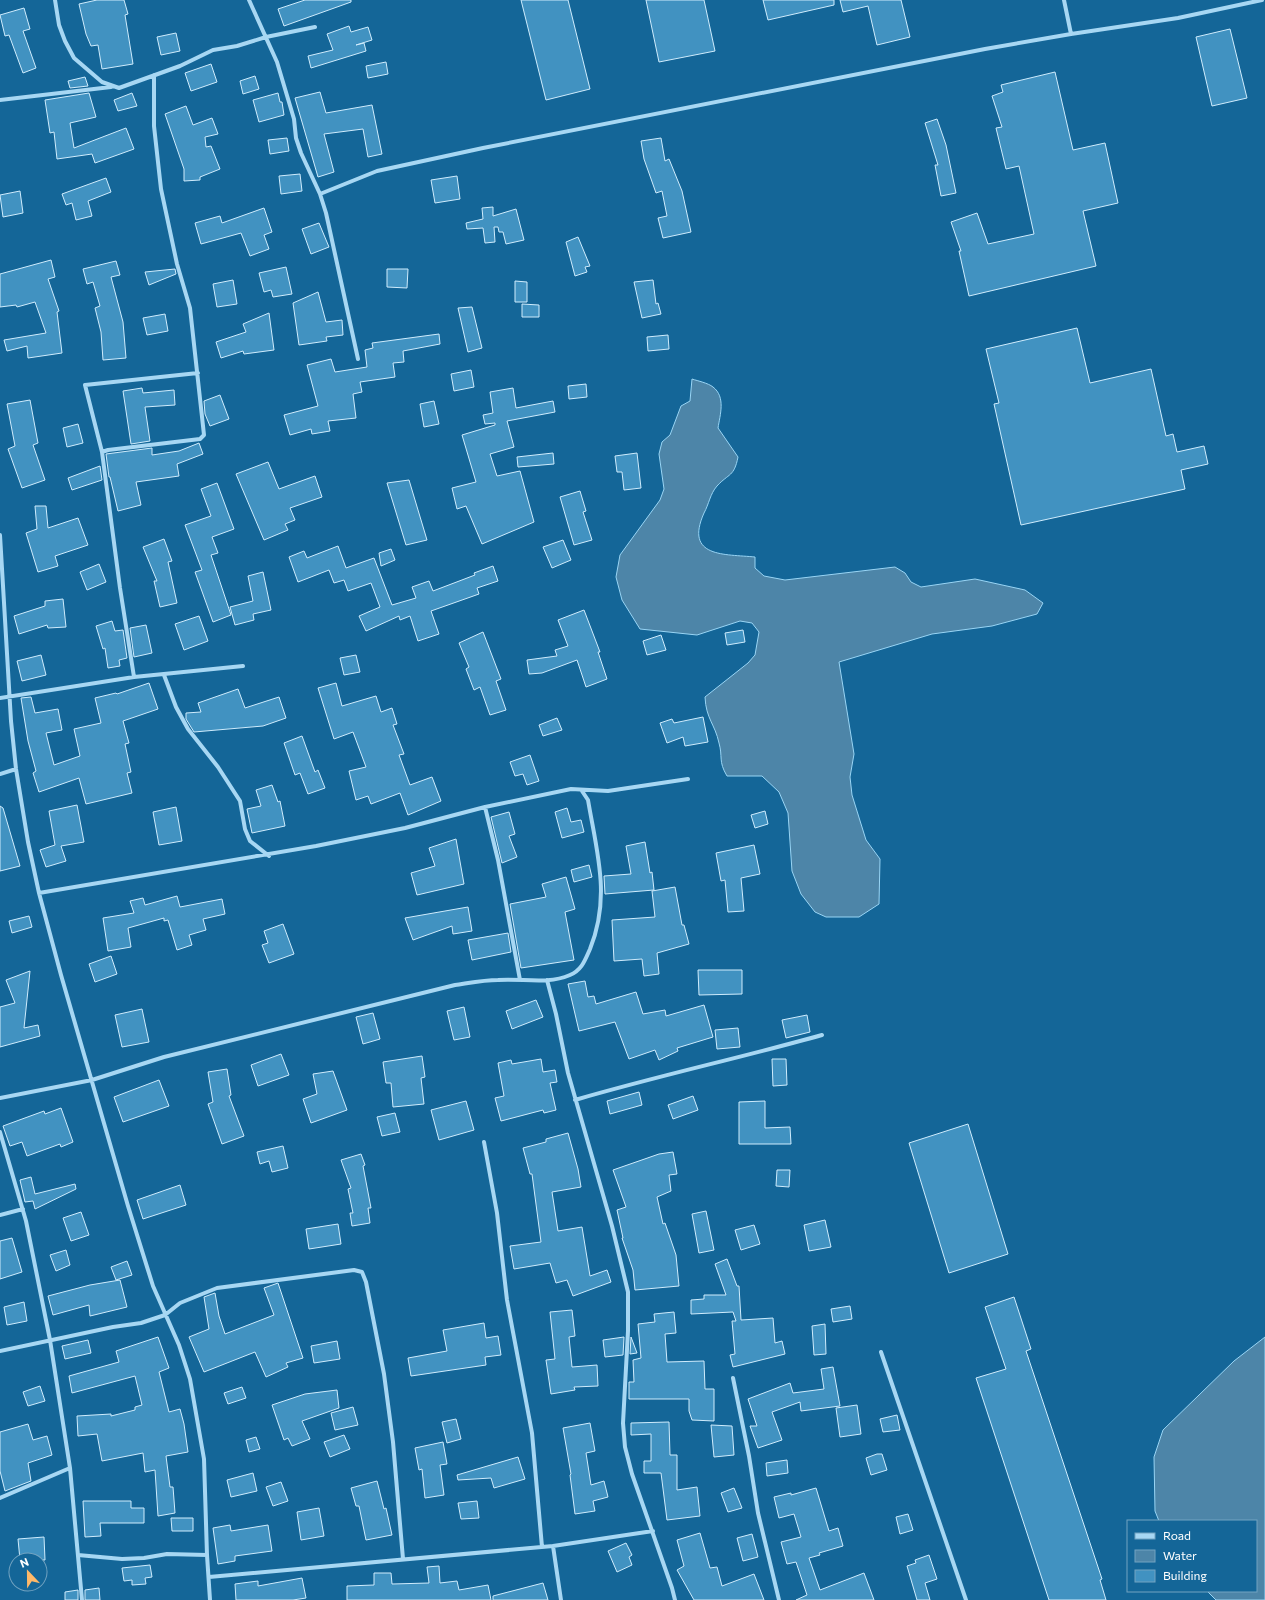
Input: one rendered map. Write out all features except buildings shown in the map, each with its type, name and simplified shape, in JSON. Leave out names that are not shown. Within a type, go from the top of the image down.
[{"type":"street","points":[[55,0],[59,25],[65,42],[74,58],[102,82],[112,87]]},
{"type":"street","points":[[249,0],[266,37],[287,91],[301,153],[320,194],[358,358]]},
{"type":"street","points":[[1064,0],[1071,34]]},
{"type":"street","points":[[320,194],[377,171],[483,148],[1071,34],[1178,18],[1262,0]]},
{"type":"street","points":[[0,100],[112,87],[119,88],[180,66],[213,50],[237,46],[266,37],[314,27]]},
{"type":"street","points":[[102,452],[200,439],[204,435],[190,308],[177,264],[161,189],[154,126],[154,75]]},
{"type":"street","points":[[134,677],[120,588],[102,452],[85,385],[198,373]]},
{"type":"street","points":[[0,535],[16,769],[28,842],[39,893],[61,975],[133,1221],[153,1286],[179,1346],[197,1412],[204,1459],[210,1600]]},
{"type":"street","points":[[0,698],[134,677],[243,666]]},
{"type":"street","points":[[164,675],[176,707],[188,729],[218,767],[240,801],[245,829],[250,841],[269,856]]},
{"type":"street","points":[[0,774],[16,769]]},
{"type":"street","points":[[39,893],[269,856],[405,828],[485,807],[571,789],[582,791],[608,791],[688,779]]},
{"type":"street","points":[[0,1098],[92,1080],[164,1057],[455,985],[498,980],[547,980],[570,975],[583,966],[597,932],[601,913],[602,896],[600,869],[588,800],[582,791]]},
{"type":"street","points":[[485,807],[498,860],[520,980]]},
{"type":"street","points":[[547,980],[575,1100],[612,1226],[628,1292],[628,1331],[623,1423],[625,1447],[632,1474],[654,1531],[675,1600]]},
{"type":"street","points":[[575,1100],[621,1086],[741,1058],[822,1035]]},
{"type":"street","points":[[0,1132],[23,1209],[50,1340],[70,1468],[82,1600]]},
{"type":"street","points":[[484,1142],[497,1213],[507,1300],[532,1433],[542,1547]]},
{"type":"street","points":[[0,1214],[23,1209]]},
{"type":"street","points":[[0,1351],[113,1326],[141,1323],[165,1315],[180,1303],[217,1288],[354,1270],[362,1272],[366,1282],[385,1381],[393,1442],[403,1559]]},
{"type":"street","points":[[880,1352],[966,1600]]},
{"type":"street","points":[[733,1378],[749,1456],[758,1513],[779,1600]]},
{"type":"street","points":[[0,1498],[70,1468]]},
{"type":"street","points":[[209,1577],[553,1546],[654,1531]]},
{"type":"street","points":[[553,1546],[561,1600]]},
{"type":"street","points":[[78,1555],[122,1559],[144,1558],[167,1554],[207,1555]]},
{"type":"water","points":[[692,379],[713,387],[720,396],[721,412],[718,428],[738,457],[733,472],[717,486],[704,513],[699,528],[699,538],[703,546],[720,554],[755,557],[755,568],[764,576],[785,580],[895,567],[905,573],[911,582],[921,587],[975,579],[1025,590],[1043,603],[1037,614],[992,626],[932,634],[839,662],[854,754],[850,777],[852,795],[866,840],[880,859],[879,904],[859,917],[826,917],[815,912],[801,894],[792,871],[788,813],[779,792],[762,776],[727,776],[724,771],[719,743],[707,711],[705,697],[748,663],[755,655],[759,632],[752,623],[740,621],[697,635],[640,629],[622,600],[616,577],[620,555],[660,500],[664,489],[659,454],[662,442],[670,435],[681,406],[690,401]]},
{"type":"water","points":[[1265,1337],[1265,1600],[1216,1600],[1208,1592],[1257,1592],[1257,1520],[1159,1520],[1155,1511],[1154,1457],[1163,1430],[1234,1361]]}]
